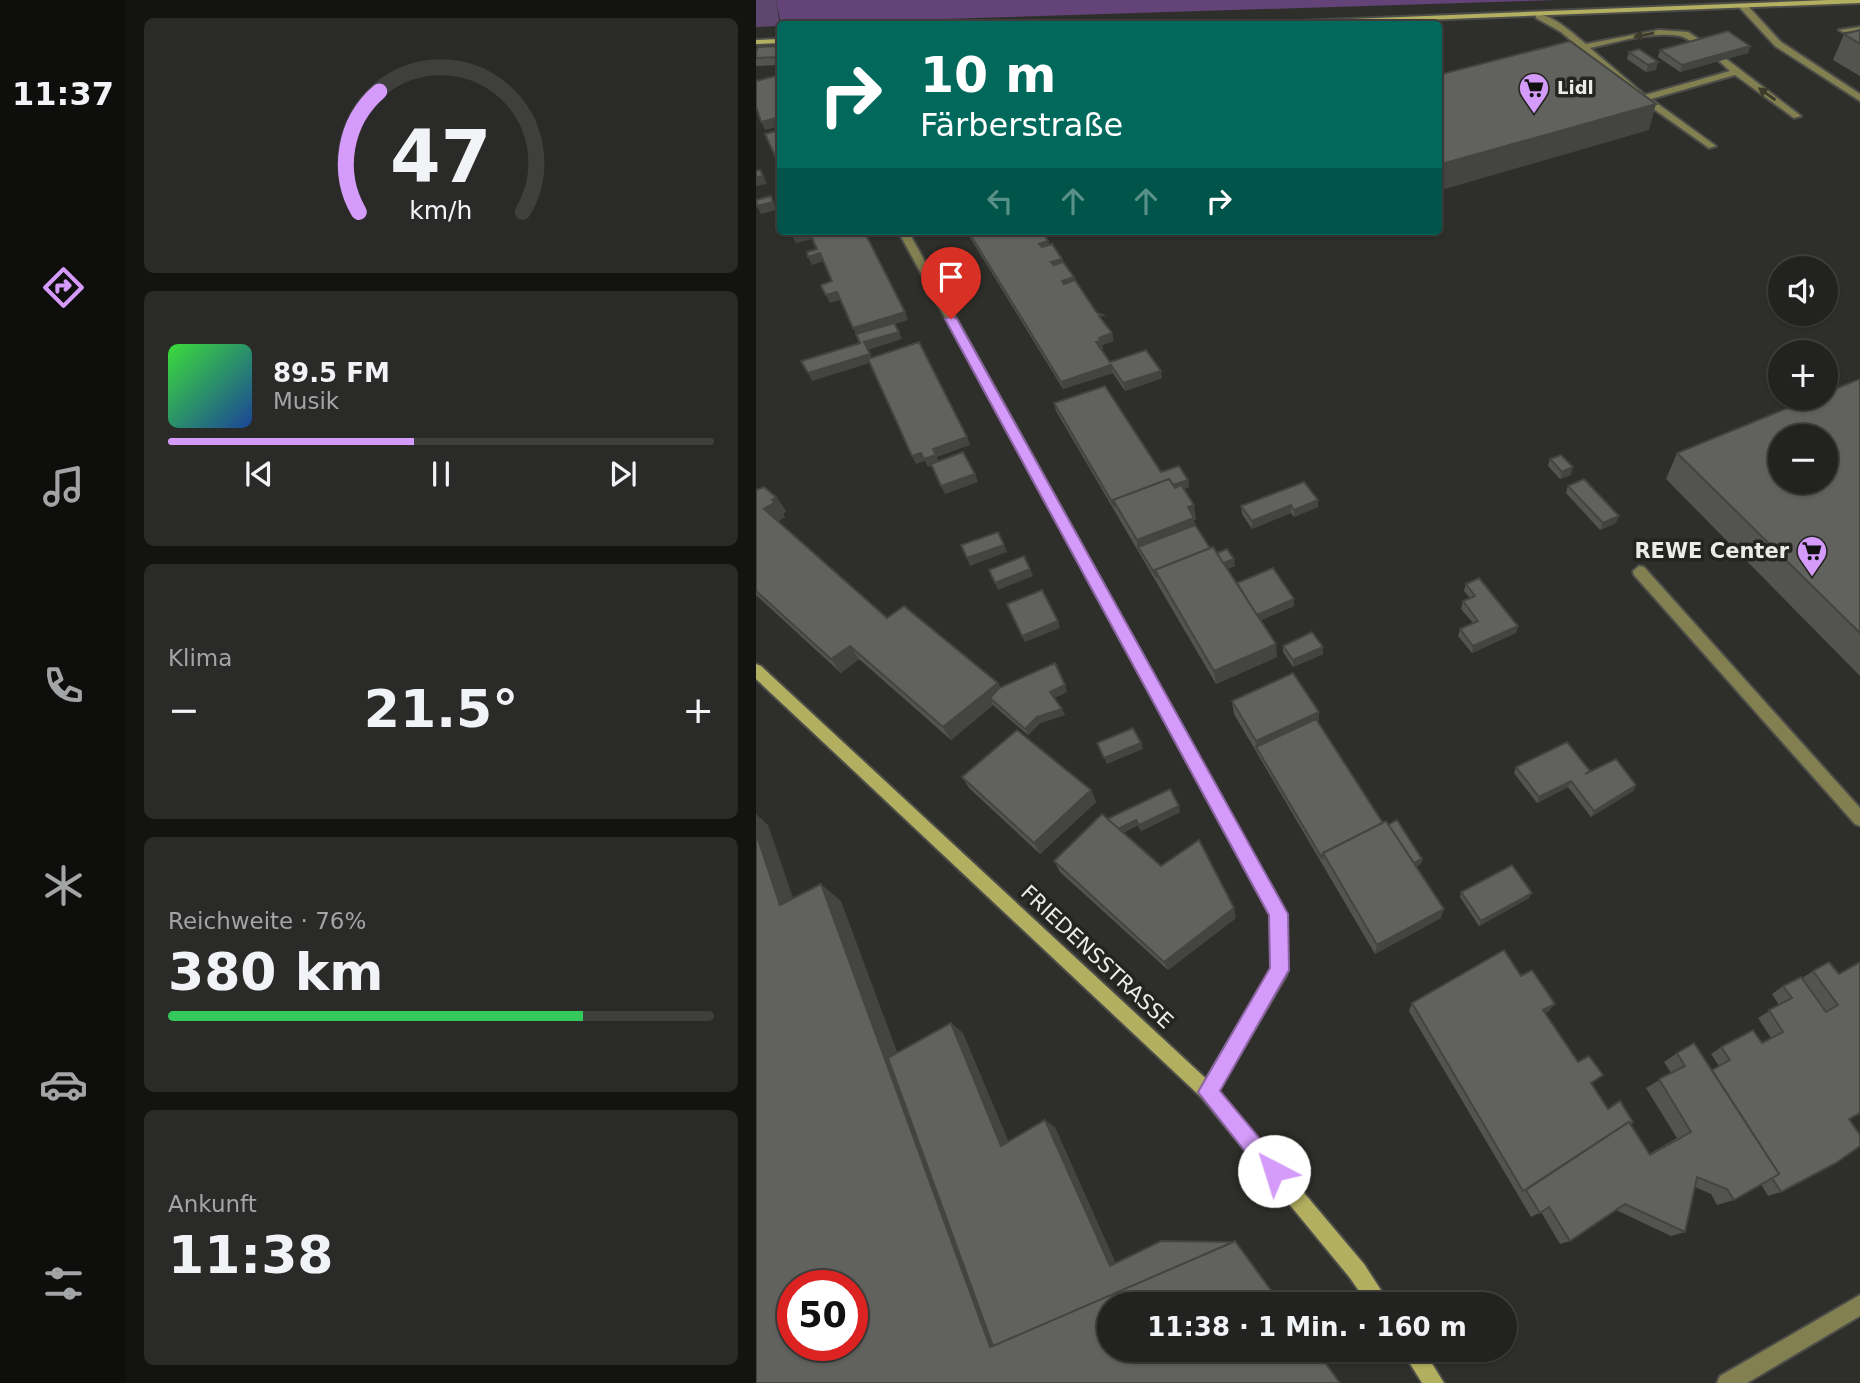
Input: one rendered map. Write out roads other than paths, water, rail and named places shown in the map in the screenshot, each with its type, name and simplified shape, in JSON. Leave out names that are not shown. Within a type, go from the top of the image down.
[{"type":"main road","points":[[1375,21],[1860,1]]},
{"type":"main road","points":[[756,43],[777,41]]},
{"type":"main road","name":"FRIEDENSSTRASSE","points":[[756,670],[1208,1092],[1357,1270],[1372,1292]]},
{"type":"main road","points":[[1420,1362],[1434,1383]]},
{"type":"street","points":[[1743,6],[1778,44],[1860,98]]},
{"type":"street","points":[[1539,16],[1564,30],[1644,98],[1712,146]]},
{"type":"street","points":[[1843,30],[1860,29]]},
{"type":"street","points":[[1584,47],[1658,32],[1685,34],[1702,45]]},
{"type":"street","points":[[1722,60],[1797,116]]},
{"type":"street","points":[[1644,98],[1736,72]]},
{"type":"street","points":[[905,235],[1278,914],[1280,970],[1208,1092]]},
{"type":"street","points":[[1639,571],[1860,819]]},
{"type":"street","points":[[1727,1383],[1860,1305]]},
{"type":"place","name":"Lidl","points":[[1534,115]]},
{"type":"place","name":"REWE Center","points":[[1812,578]]}]
